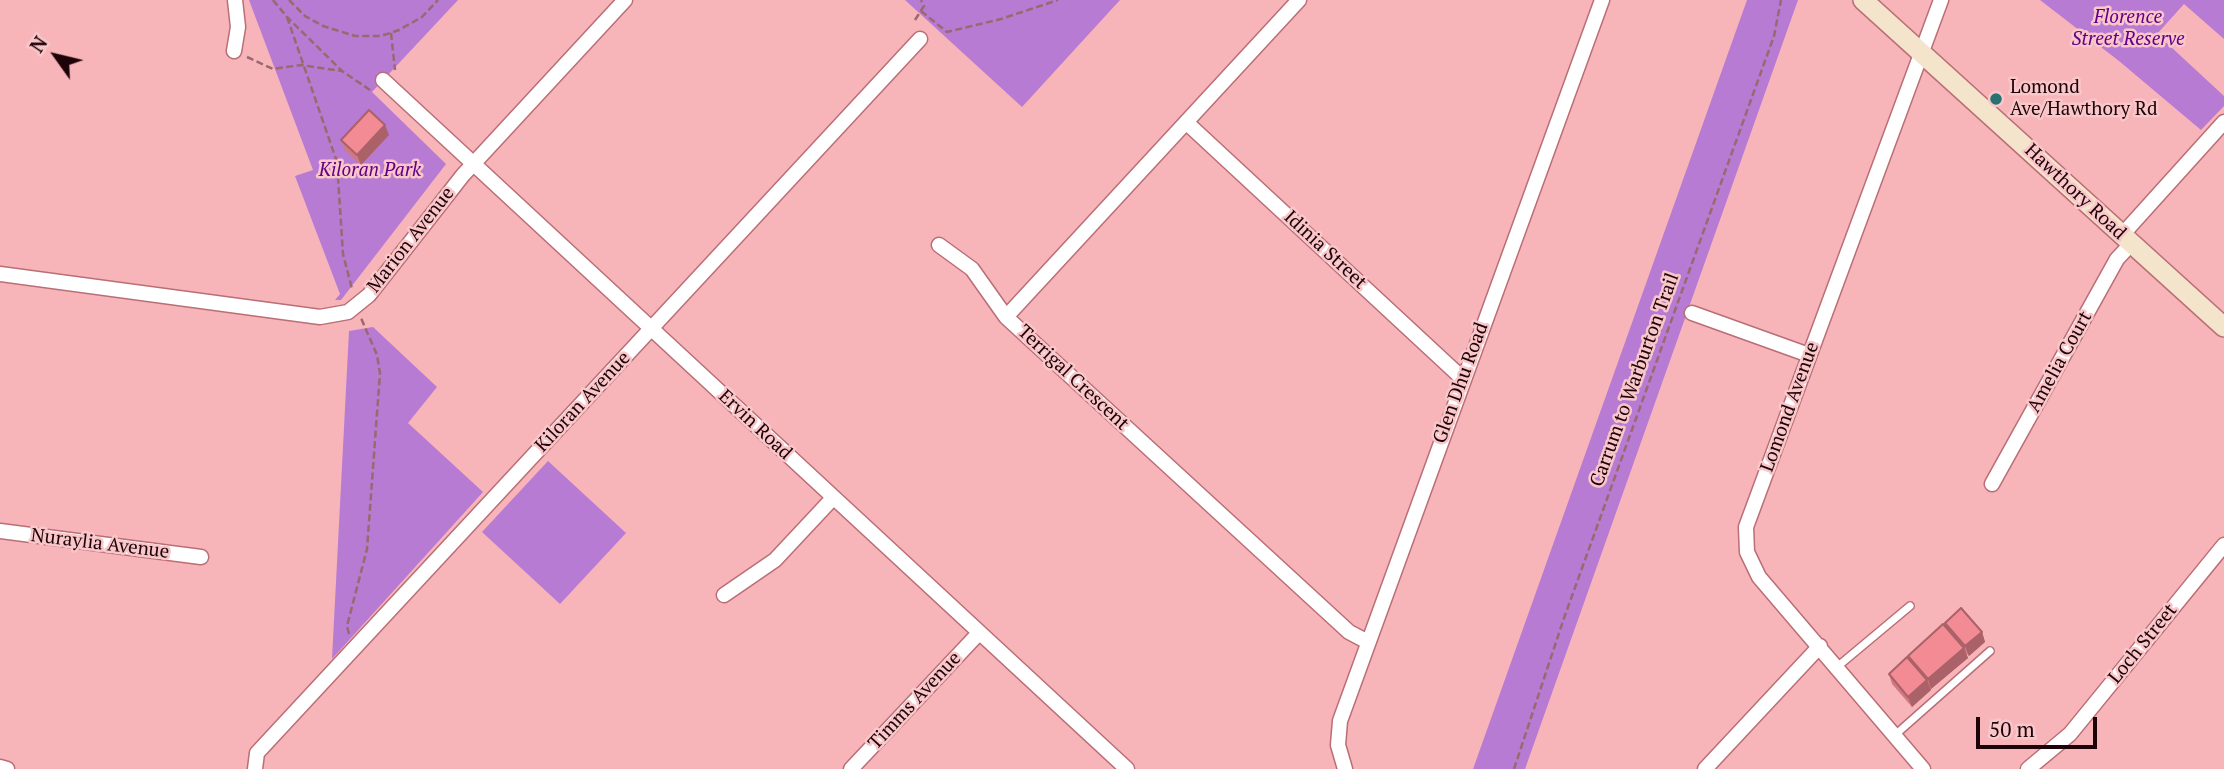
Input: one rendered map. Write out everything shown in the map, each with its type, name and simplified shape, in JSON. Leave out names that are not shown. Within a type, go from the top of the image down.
[{"type":"main road","name":"Hawthory Road","points":[[1863,0],[2224,327]]},
{"type":"street","points":[[234,0],[238,27],[234,51]]},
{"type":"street","name":"Marion Avenue","points":[[0,274],[320,317],[348,312],[356,307],[473,164],[625,0]]},
{"type":"street","name":"Terrigal Crescent","points":[[1299,0],[1006,317],[1349,632],[1368,642]]},
{"type":"street","name":"Glen Dhu Road","points":[[1345,769],[1338,745],[1340,721],[1462,378],[1602,0]]},
{"type":"street","name":"Lomond Avenue","points":[[1923,769],[1759,577],[1747,552],[1746,527],[1920,50],[1941,0]]},
{"type":"street","name":"Kiloran Avenue","points":[[255,769],[257,753],[920,39]]},
{"type":"street","name":"Ervin Road","points":[[383,80],[1126,769]]},
{"type":"street","name":"Amelia Court","points":[[1992,484],[2126,239],[2224,122]]},
{"type":"street","name":"Idinia Street","points":[[1187,123],[1462,378]]},
{"type":"street","points":[[939,246],[972,269],[1006,317]]},
{"type":"street","points":[[1692,313],[1809,355]]},
{"type":"street","points":[[724,595],[775,561],[833,498]]},
{"type":"street","name":"Nuraylia Avenue","points":[[0,531],[201,557]]},
{"type":"street","name":"Loch Street","points":[[2028,769],[2070,734],[2224,545]]},
{"type":"street","name":"Timms Avenue","points":[[851,769],[979,633]]},
{"type":"street","points":[[1705,769],[1820,646]]},
{"type":"street","points":[[0,767],[7,769]]},
{"type":"lane","points":[[1838,667],[1910,606]]},
{"type":"lane","points":[[1894,735],[1990,651]]},
{"type":"path","points":[[273,0],[342,71],[379,98]]},
{"type":"path","points":[[289,0],[305,16],[339,32],[355,36],[391,33],[412,25],[438,0]]},
{"type":"path","points":[[915,20],[923,6],[921,0]]},
{"type":"path","points":[[921,11],[947,32],[1001,19],[1058,0]]},
{"type":"path","name":"Carrum to Warburton Trail","points":[[1514,769],[1564,618],[1774,36],[1781,0]]},
{"type":"path","points":[[287,17],[301,65],[337,162],[343,254],[356,307],[377,355],[380,373],[367,549],[347,626],[357,645]]},
{"type":"path","points":[[391,33],[395,70]]},
{"type":"path","points":[[234,51],[273,69],[301,65],[342,71]]},
{"type":"green space","name":"Kiloran Park","points":[[249,0],[458,0],[372,92],[446,164],[341,300],[335,300],[340,294],[295,176],[313,170]]},
{"type":"green space","points":[[905,0],[1120,0],[1022,107]]},
{"type":"green space","points":[[1747,0],[1798,0],[1525,769],[1473,769]]},
{"type":"green space","name":"Florence Street Reserve","points":[[2040,0],[2224,0],[2224,39],[2184,4],[2157,34],[2224,96],[2224,106],[2201,130],[2119,61]]},
{"type":"green space","points":[[373,327],[437,387],[408,423],[483,492],[332,659],[349,331]]},
{"type":"green space","points":[[548,461],[626,533],[560,604],[482,532]]},
{"type":"building","points":[[369,110],[385,125],[357,155],[341,140]]},
{"type":"building","points":[[1961,608],[1982,632],[1965,646],[1945,623]]},
{"type":"building","points":[[1943,624],[1964,648],[1928,679],[1908,656]]},
{"type":"building","points":[[1907,657],[1927,680],[1908,697],[1889,674]]},
{"type":"place","name":"Lomond Ave/Hawthory Rd","points":[[1996,99]]}]
